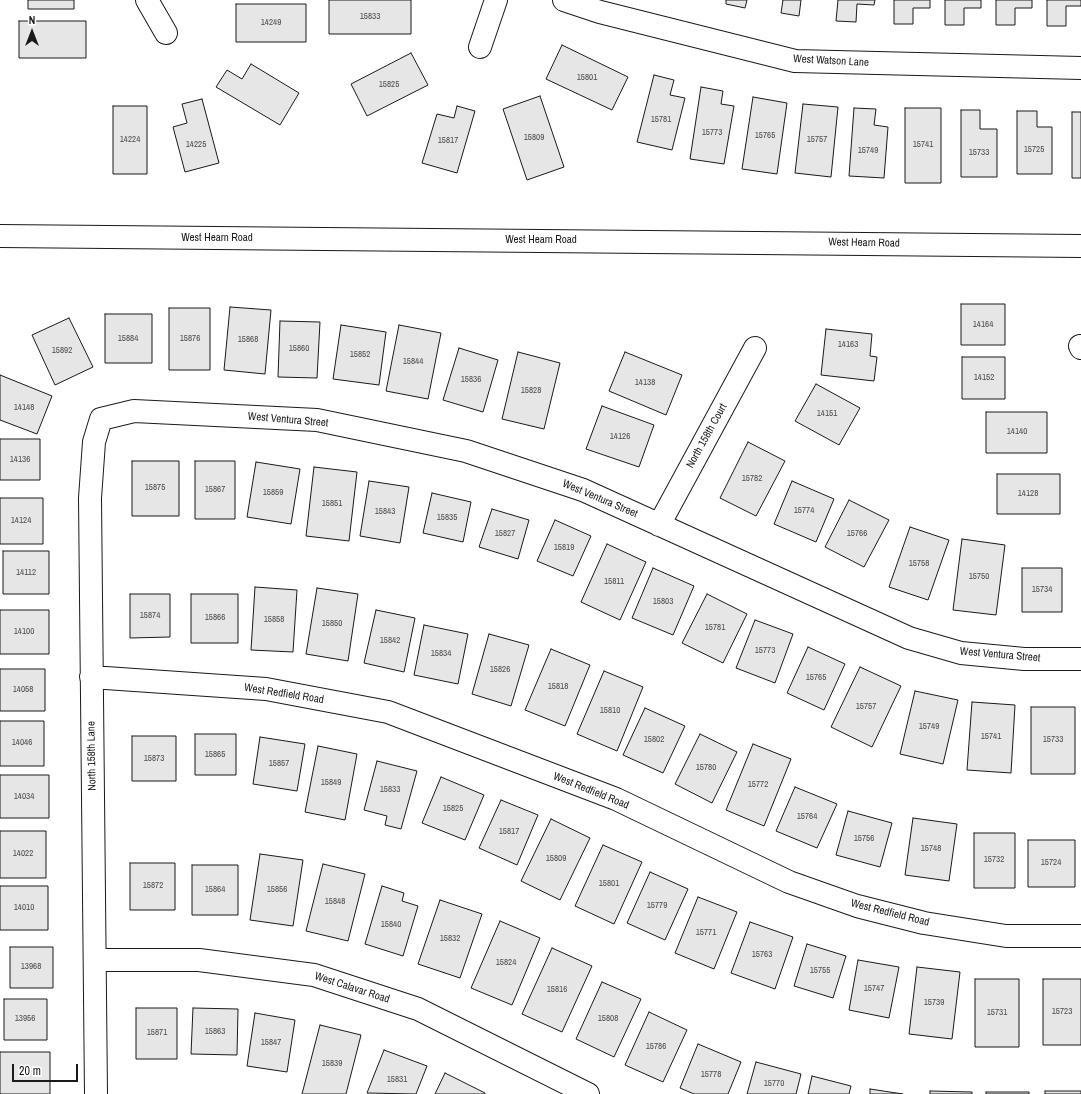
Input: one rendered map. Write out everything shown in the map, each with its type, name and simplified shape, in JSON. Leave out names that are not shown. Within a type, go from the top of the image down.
[{"type":"street","points":[[147,0],[166,33]]},
{"type":"street","points":[[480,47],[496,0]]},
{"type":"street","name":"West Watson Lane","points":[[564,0],[600,12],[795,61],[1081,68]]},
{"type":"street","name":"West Hearn Road","points":[[0,236],[799,242],[1081,246]]},
{"type":"street","name":"North 158th Court","points":[[659,524],[755,348]]},
{"type":"street","name":"West Ventura Street","points":[[101,419],[134,411],[317,420],[466,450],[583,490],[909,638],[961,653],[1024,658],[1081,659]]},
{"type":"street","name":"North 158th Lane","points":[[96,1094],[90,498],[94,442],[101,419]]},
{"type":"street","name":"West Redfield Road","points":[[91,677],[266,689],[388,712],[616,799],[789,882],[857,906],[924,923],[1006,936],[1081,936]]},
{"type":"street","name":"West Calavar Road","points":[[95,960],[199,960],[314,975],[418,1009],[588,1094]]},
{"type":"building","points":[[28,0],[74,0],[74,9],[28,9]]},
{"type":"building","points":[[329,0],[411,0],[411,34],[329,34]]},
{"type":"building","points":[[726,0],[747,0],[745,8],[726,4]]},
{"type":"building","points":[[783,0],[801,0],[799,16],[781,13]]},
{"type":"building","points":[[838,0],[875,0],[874,5],[857,4],[856,22],[836,21]]},
{"type":"building","points":[[894,0],[930,0],[930,8],[913,8],[913,24],[894,24]]},
{"type":"building","points":[[945,0],[981,0],[981,8],[964,8],[964,25],[945,25]]},
{"type":"building","points":[[996,0],[1032,0],[1032,8],[1015,8],[1015,25],[996,25]]},
{"type":"building","points":[[1047,0],[1081,0],[1081,6],[1066,6],[1066,26],[1047,26]]},
{"type":"building","points":[[236,4],[306,4],[306,42],[236,42]]},
{"type":"building","points":[[19,21],[86,21],[86,58],[19,58]]},
{"type":"building","points":[[562,45],[628,77],[612,110],[546,79]]},
{"type":"building","points":[[411,53],[428,85],[367,116],[351,84]]},
{"type":"building","points":[[251,64],[299,93],[280,125],[216,87],[227,70],[242,79]]},
{"type":"building","points":[[654,75],[674,80],[670,95],[685,98],[672,150],[637,142]]},
{"type":"building","points":[[701,87],[723,91],[721,104],[734,106],[724,164],[690,159]]},
{"type":"building","points":[[540,96],[564,167],[527,180],[503,109]]},
{"type":"building","points":[[753,97],[787,103],[777,174],[742,169]]},
{"type":"building","points":[[202,99],[219,163],[185,172],[173,127],[187,123],[182,104]]},
{"type":"building","points":[[803,104],[838,107],[831,177],[795,173]]},
{"type":"building","points":[[113,106],[147,106],[147,174],[113,174]]},
{"type":"building","points":[[457,106],[475,111],[457,173],[422,163],[437,114],[454,118]]},
{"type":"building","points":[[854,108],[876,109],[874,125],[888,127],[884,178],[849,176]]},
{"type":"building","points":[[905,108],[941,108],[941,183],[905,183]]},
{"type":"building","points":[[961,110],[980,110],[980,129],[997,129],[997,177],[961,177]]},
{"type":"building","points":[[1017,111],[1037,111],[1037,127],[1052,127],[1052,174],[1017,174]]},
{"type":"building","points":[[1072,112],[1081,112],[1081,178],[1072,178]]},
{"type":"building","points":[[961,304],[1005,304],[1005,345],[961,345]]},
{"type":"building","points":[[230,307],[271,310],[265,374],[224,370]]},
{"type":"building","points":[[169,308],[210,308],[210,370],[169,370]]},
{"type":"building","points":[[105,314],[152,314],[152,363],[105,363]]},
{"type":"building","points":[[69,318],[93,367],[55,385],[32,335]]},
{"type":"building","points":[[280,321],[320,322],[317,378],[278,377]]},
{"type":"building","points":[[341,325],[386,332],[379,385],[333,379]]},
{"type":"building","points":[[399,325],[441,333],[428,399],[386,391]]},
{"type":"building","points":[[826,329],[872,334],[870,356],[877,357],[874,381],[821,375]]},
{"type":"building","points":[[459,348],[498,360],[483,412],[443,400]]},
{"type":"building","points":[[518,352],[560,363],[544,429],[502,419]]},
{"type":"building","points":[[625,352],[682,375],[666,415],[609,391]]},
{"type":"building","points":[[962,357],[1005,357],[1005,399],[962,399]]},
{"type":"building","points":[[0,375],[52,396],[37,434],[0,420]]},
{"type":"building","points":[[816,384],[860,408],[839,445],[795,421]]},
{"type":"building","points":[[602,406],[654,425],[639,467],[586,449]]},
{"type":"building","points":[[986,412],[1047,412],[1047,453],[986,453]]},
{"type":"building","points":[[0,439],[40,439],[40,480],[0,480]]},
{"type":"building","points":[[748,442],[785,461],[756,516],[720,498]]},
{"type":"building","points":[[132,461],[179,461],[179,516],[132,516]]},
{"type":"building","points":[[195,461],[235,461],[235,519],[195,519]]},
{"type":"building","points":[[256,462],[300,469],[291,524],[247,517]]},
{"type":"building","points":[[314,467],[357,472],[349,541],[306,536]]},
{"type":"building","points":[[997,474],[1060,474],[1060,514],[997,514]]},
{"type":"building","points":[[369,481],[409,487],[400,543],[360,536]]},
{"type":"building","points":[[792,481],[834,499],[816,542],[774,524]]},
{"type":"building","points":[[432,493],[471,502],[463,542],[423,533]]},
{"type":"building","points":[[0,498],[43,498],[43,544],[0,544]]},
{"type":"building","points":[[849,500],[889,520],[864,567],[825,547]]},
{"type":"building","points":[[492,509],[529,520],[518,559],[479,547]]},
{"type":"building","points":[[555,520],[591,536],[573,576],[537,561]]},
{"type":"building","points":[[910,527],[949,540],[928,600],[889,587]]},
{"type":"building","points":[[962,539],[1005,545],[996,615],[953,610]]},
{"type":"building","points":[[607,544],[646,562],[620,620],[581,602]]},
{"type":"building","points":[[3,551],[49,551],[49,594],[3,594]]},
{"type":"building","points":[[653,568],[694,586],[673,635],[632,618]]},
{"type":"building","points":[[1022,568],[1062,568],[1062,612],[1022,612]]},
{"type":"building","points":[[255,587],[297,590],[293,652],[251,650]]},
{"type":"building","points":[[317,588],[358,594],[348,661],[306,654]]},
{"type":"building","points":[[130,594],[170,594],[170,637],[130,638]]},
{"type":"building","points":[[191,594],[238,594],[238,643],[191,643]]},
{"type":"building","points":[[707,594],[747,614],[723,663],[682,643]]},
{"type":"building","points":[[0,610],[49,610],[49,654],[0,654]]},
{"type":"building","points":[[376,610],[415,618],[404,672],[364,663]]},
{"type":"building","points":[[755,620],[793,634],[775,683],[736,668]]},
{"type":"building","points":[[424,625],[468,634],[458,684],[414,675]]},
{"type":"building","points":[[489,634],[529,645],[511,706],[472,694]]},
{"type":"building","points":[[808,647],[845,664],[824,710],[787,693]]},
{"type":"building","points":[[551,649],[590,665],[565,726],[525,710]]},
{"type":"building","points":[[860,667],[901,686],[872,747],[831,727]]},
{"type":"building","points":[[0,669],[45,669],[45,711],[0,711]]},
{"type":"building","points":[[604,671],[643,687],[617,751],[577,734]]},
{"type":"building","points":[[915,691],[958,700],[943,764],[900,754]]},
{"type":"building","points":[[972,702],[1015,705],[1011,773],[967,770]]},
{"type":"building","points":[[1031,707],[1075,707],[1075,774],[1031,774]]},
{"type":"building","points":[[645,708],[685,726],[663,773],[623,755]]},
{"type":"building","points":[[0,721],[44,721],[44,766],[0,766]]},
{"type":"building","points":[[195,734],[236,734],[236,775],[195,775]]},
{"type":"building","points":[[700,734],[737,752],[712,803],[675,784]]},
{"type":"building","points":[[132,736],[176,736],[176,781],[132,781]]},
{"type":"building","points":[[260,737],[305,744],[297,791],[253,784]]},
{"type":"building","points":[[753,744],[791,759],[764,826],[726,810]]},
{"type":"building","points":[[318,746],[357,754],[345,820],[305,812]]},
{"type":"building","points":[[377,761],[417,771],[401,829],[385,825],[387,816],[364,810]]},
{"type":"building","points":[[0,775],[49,775],[49,818],[0,818]]},
{"type":"building","points":[[441,777],[484,795],[465,840],[422,823]]},
{"type":"building","points":[[795,787],[837,804],[817,848],[776,831]]},
{"type":"building","points":[[501,800],[538,815],[517,865],[479,848]]},
{"type":"building","points":[[848,811],[892,823],[880,867],[836,855]]},
{"type":"building","points":[[913,818],[957,824],[949,881],[905,875]]},
{"type":"building","points":[[551,819],[590,838],[560,900],[521,881]]},
{"type":"building","points":[[0,831],[46,831],[46,878],[0,878]]},
{"type":"building","points":[[974,833],[1015,833],[1015,888],[974,888]]},
{"type":"building","points":[[1028,840],[1075,840],[1075,887],[1028,887]]},
{"type":"building","points":[[603,845],[642,862],[614,924],[575,906]]},
{"type":"building","points":[[260,854],[303,860],[293,926],[250,920]]},
{"type":"building","points":[[130,863],[175,863],[175,910],[130,910]]},
{"type":"building","points":[[323,864],[365,874],[348,941],[306,931]]},
{"type":"building","points":[[192,865],[238,865],[238,915],[192,915]]},
{"type":"building","points":[[650,872],[688,889],[665,940],[627,923]]},
{"type":"building","points":[[0,886],[48,886],[48,930],[0,930]]},
{"type":"building","points":[[382,886],[404,893],[402,901],[418,906],[403,956],[365,944]]},
{"type":"building","points":[[698,897],[737,912],[714,969],[675,953]]},
{"type":"building","points":[[440,900],[482,914],[460,978],[418,964]]},
{"type":"building","points":[[500,921],[540,938],[512,1005],[471,988]]},
{"type":"building","points":[[750,922],[793,937],[775,989],[731,973]]},
{"type":"building","points":[[807,944],[846,956],[833,998],[794,986]]},
{"type":"building","points":[[10,947],[53,947],[53,988],[10,988]]},
{"type":"building","points":[[552,948],[592,966],[562,1032],[522,1014]]},
{"type":"building","points":[[858,960],[899,967],[889,1018],[849,1010]]},
{"type":"building","points":[[917,967],[960,972],[952,1039],[909,1034]]},
{"type":"building","points":[[975,979],[1019,979],[1019,1047],[975,1047]]},
{"type":"building","points":[[1043,979],[1081,979],[1081,1045],[1043,1045]]},
{"type":"building","points":[[602,982],[641,999],[614,1057],[576,1039]]},
{"type":"building","points":[[4,999],[47,999],[47,1040],[4,1040]]},
{"type":"building","points":[[136,1008],[177,1008],[177,1059],[136,1059]]},
{"type":"building","points":[[193,1008],[238,1009],[237,1055],[191,1054]]},
{"type":"building","points":[[649,1012],[687,1030],[663,1082],[625,1065]]},
{"type":"building","points":[[255,1013],[295,1020],[287,1072],[247,1066]]},
{"type":"building","points":[[320,1025],[361,1035],[346,1094],[302,1094]]},
{"type":"building","points":[[698,1044],[741,1062],[728,1094],[694,1094],[680,1088]]},
{"type":"building","points":[[384,1050],[427,1066],[416,1094],[367,1093]]},
{"type":"building","points":[[0,1052],[50,1052],[50,1094],[0,1094]]},
{"type":"building","points":[[756,1062],[801,1074],[796,1094],[747,1094]]},
{"type":"building","points":[[445,1073],[485,1093],[485,1094],[435,1094]]},
{"type":"building","points":[[812,1076],[851,1086],[849,1094],[808,1094]]},
{"type":"building","points":[[870,1089],[903,1094],[870,1094]]},
{"type":"building","points":[[930,1091],[972,1092],[972,1094],[930,1094]]},
{"type":"building","points":[[1045,1091],[1081,1091],[1081,1094],[1045,1094]]},
{"type":"building","points":[[986,1092],[1029,1092],[1029,1094],[986,1094]]}]
